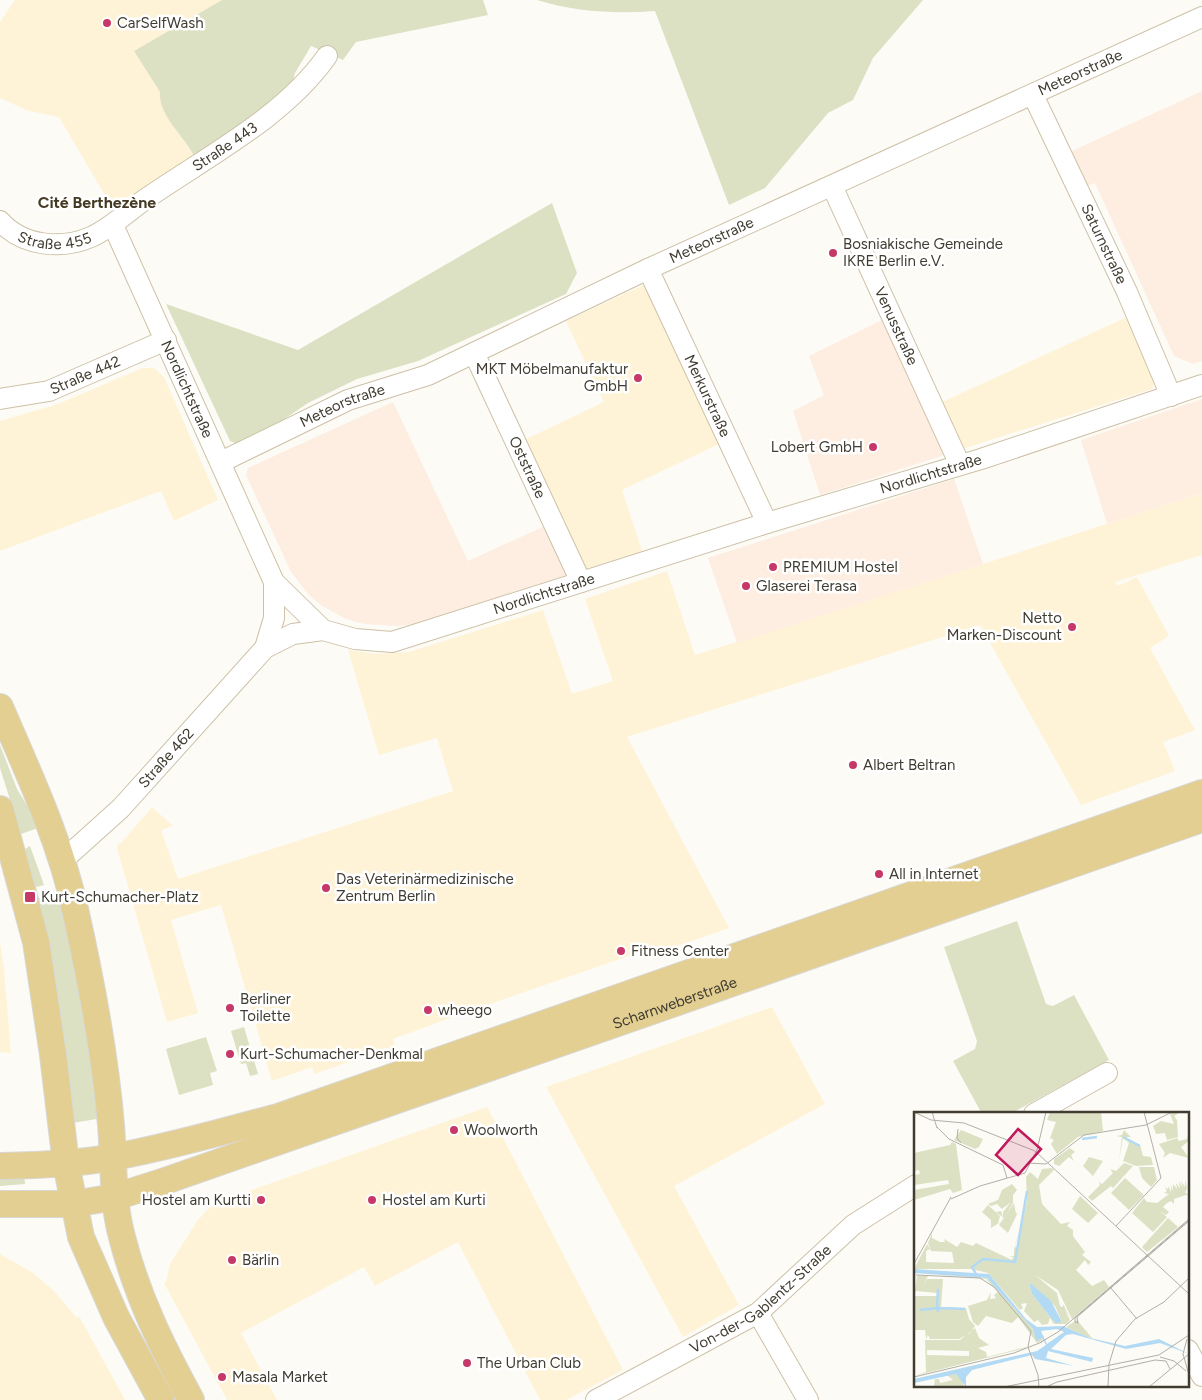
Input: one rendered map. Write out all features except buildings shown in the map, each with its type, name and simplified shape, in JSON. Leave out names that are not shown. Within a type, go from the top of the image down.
[{"type":"main road","points":[[0,708],[56,843],[75,907],[103,1059],[115,1197],[122,1237],[137,1287],[151,1323],[191,1400]]},
{"type":"main road","name":"Scharnweberstraße","points":[[115,1197],[237,1157],[1108,839],[1202,793]]},
{"type":"main road","points":[[0,809],[36,942],[72,1204],[81,1237],[107,1298],[161,1400]]},
{"type":"main road","name":"Scharnweberstraße","points":[[113,1158],[165,1147],[278,1117],[1108,839],[1202,819]]},
{"type":"main road","points":[[0,1166],[66,1164],[113,1158]]},
{"type":"main road","points":[[0,1204],[72,1204],[115,1197]]},
{"type":"main road","points":[[96,1273],[129,1261]]},
{"type":"street","name":"Meteorstraße","points":[[221,462],[348,400],[428,375],[648,270],[1202,17]]},
{"type":"street","name":"Straße 443","points":[[113,225],[136,205],[281,106],[313,76],[327,56]]},
{"type":"street","name":"Saturnstraße","points":[[1033,95],[1127,292],[1171,396]]},
{"type":"street","name":"Venusstraße","points":[[832,186],[960,465]]},
{"type":"street","name":"Straße 455","points":[[0,221],[8,230],[19,236],[35,242],[49,244],[72,242],[91,237],[113,225]]},
{"type":"street","name":"Nordlichtstraße","points":[[113,225],[274,582],[323,630],[355,639],[392,642],[767,523],[960,465],[1202,386]]},
{"type":"street","name":"Merkurstraße","points":[[648,270],[767,523]]},
{"type":"street","name":"Straße 442","points":[[0,399],[49,391],[166,340]]},
{"type":"street","name":"Oststraße","points":[[474,353],[581,582]]},
{"type":"street","name":"Straße 462","points":[[265,648],[274,618],[274,582]]},
{"type":"street","name":"Straße 462","points":[[61,862],[121,808],[265,648],[293,634],[323,630]]},
{"type":"street","points":[[1039,1112],[1058,1105],[1107,1073]]},
{"type":"street","name":"Von-der-Gablentz-Straße","points":[[596,1400],[758,1313],[853,1225],[914,1185]]},
{"type":"street","points":[[758,1313],[808,1400]]},
{"type":"street","points":[[1190,1354],[1202,1376]]},
{"type":"shaded area","points":[[15,0],[222,0],[134,51],[160,92],[164,111],[194,156],[113,209],[59,117],[29,111],[0,98],[0,22]]},
{"type":"shaded area","points":[[1202,91],[1202,361],[1193,364],[1174,356],[1095,183],[1087,186],[1070,152]]},
{"type":"shaded area","points":[[648,283],[719,444],[622,490],[642,551],[582,570],[522,441],[604,402],[566,321]]},
{"type":"shaded area","points":[[1127,317],[1155,380],[1152,389],[962,449],[940,403]]},
{"type":"shaded area","points":[[884,319],[948,454],[820,495],[793,411],[824,395],[809,356]]},
{"type":"shaded area","points":[[142,368],[154,368],[164,377],[218,500],[174,521],[161,491],[0,551],[0,421],[58,404]]},
{"type":"shaded area","points":[[1202,399],[1202,493],[1107,524],[1081,440]]},
{"type":"shaded area","points":[[393,402],[468,561],[547,525],[570,574],[414,624],[398,626],[364,624],[346,619],[322,606],[309,595],[291,572],[246,475],[248,468]]},
{"type":"shaded area","points":[[954,479],[983,564],[737,643],[708,558]]},
{"type":"shaded area","points":[[1202,493],[1202,555],[1115,582],[1118,586],[1137,577],[1169,636],[1150,648],[1195,730],[1163,742],[1175,771],[1081,805],[980,625],[627,737],[729,928],[643,958],[640,952],[464,1013],[393,1039],[395,1046],[314,1074],[312,1067],[272,1081],[221,905],[171,920],[198,1013],[167,1022],[117,848],[117,844],[121,843],[152,807],[173,826],[161,830],[178,879],[453,791],[437,738],[379,755],[348,650],[376,654],[409,652],[543,610],[572,694],[613,681],[585,599],[667,571],[695,655]]},
{"type":"shaded area","points":[[0,943],[4,968],[11,1053],[0,1052]]},
{"type":"shaded area","points":[[772,1007],[825,1104],[674,1186],[739,1305],[683,1337],[546,1087]]},
{"type":"shaded area","points":[[487,1107],[623,1370],[566,1400],[540,1400],[458,1242],[375,1286],[364,1267],[241,1333],[277,1400],[227,1400],[164,1283],[166,1282],[170,1264],[197,1221],[208,1209],[221,1201]]},
{"type":"shaded area","points":[[0,1254],[33,1273],[53,1290],[77,1318],[79,1316],[125,1400],[0,1400]]},
{"type":"green space","points":[[222,0],[483,0],[488,15],[356,42],[343,60],[311,46],[295,73],[291,90],[194,156],[167,117],[160,101],[160,92],[134,51]]},
{"type":"green space","points":[[537,0],[923,0],[873,58],[853,100],[828,113],[765,188],[729,205],[655,11],[581,10]]},
{"type":"green space","points":[[552,203],[577,273],[566,294],[418,361],[357,379],[308,403],[268,430],[237,444],[230,441],[166,304],[298,350]]},
{"type":"green space","points":[[0,745],[17,789],[33,815],[38,828],[21,834],[0,768]]},
{"type":"green space","points":[[30,846],[44,885],[36,887],[39,898],[58,893],[70,938],[102,1118],[73,1123],[46,943],[25,849]]},
{"type":"green space","points":[[1017,921],[1046,1004],[1053,1006],[1074,995],[1109,1060],[1014,1112],[981,1112],[953,1061],[975,1049],[977,1041],[944,947]]},
{"type":"green space","points":[[244,1027],[258,1074],[250,1076],[246,1063],[241,1064],[231,1031]]},
{"type":"green space","points":[[206,1037],[217,1071],[210,1073],[213,1085],[179,1095],[166,1049]]},
{"type":"green space","points":[[24,1174],[25,1184],[0,1186],[0,1175]]},
{"type":"place","name":"CarSelfWash","points":[[107,23]]},
{"type":"place","name":"Bosniakische Gemeinde IKRE Berlin e.V.","points":[[833,253]]},
{"type":"place","name":"MKT Möbelmanufaktur GmbH","points":[[638,378]]},
{"type":"place","name":"Lobert GmbH","points":[[873,447]]},
{"type":"place","name":"PREMIUM Hostel","points":[[773,567]]},
{"type":"place","name":"Glaserei Terasa","points":[[746,586]]},
{"type":"place","name":"Netto Marken-Discount","points":[[1072,627]]},
{"type":"place","name":"Albert Beltran","points":[[853,765]]},
{"type":"place","name":"All in Internet","points":[[879,874]]},
{"type":"place","name":"Das Veterinärmedizinische Zentrum Berlin","points":[[326,888]]},
{"type":"place","name":"Kurt-Schumacher-Platz","points":[[30,897]]},
{"type":"place","name":"Fitness Center","points":[[621,951]]},
{"type":"place","name":"Berliner Toilette","points":[[230,1008]]},
{"type":"place","name":"wheego","points":[[428,1010]]},
{"type":"place","name":"Kurt-Schumacher-Denkmal","points":[[230,1054]]},
{"type":"place","name":"Woolworth","points":[[454,1130]]},
{"type":"place","name":"Hostel am Kurtti","points":[[261,1200]]},
{"type":"place","name":"Hostel am Kurti","points":[[372,1200]]},
{"type":"place","name":"Bärlin","points":[[232,1260]]},
{"type":"place","name":"The Urban Club","points":[[467,1363]]},
{"type":"place","name":"Masala Market","points":[[222,1377]]},
{"type":"district","name":"Cité Berthezène","points":[[97,202]]}]
